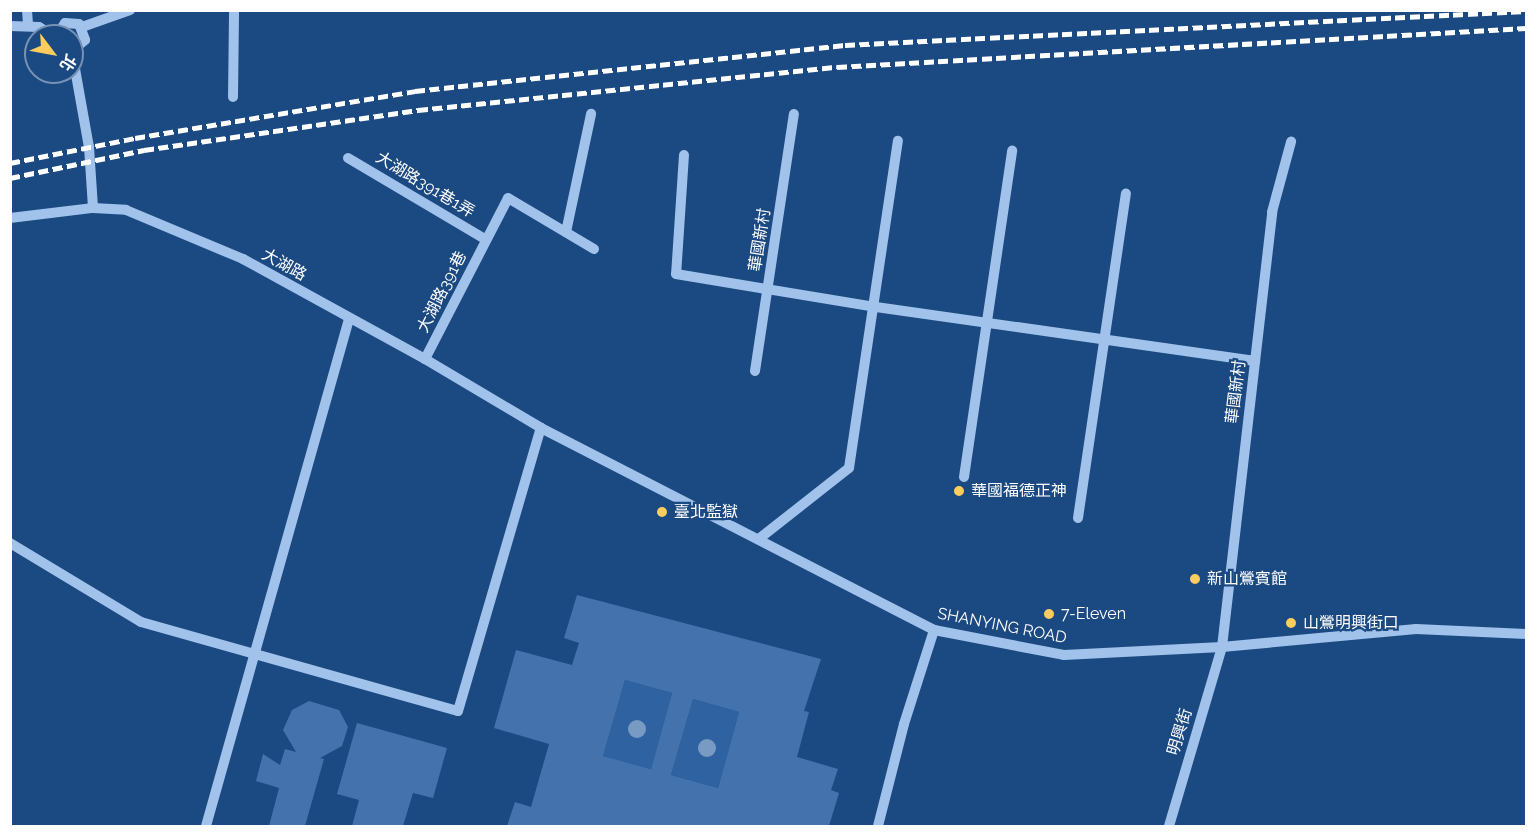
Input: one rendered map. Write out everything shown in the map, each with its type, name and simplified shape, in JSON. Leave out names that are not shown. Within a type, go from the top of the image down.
[{"type":"street","points":[[84,26],[130,10]]},
{"type":"street","points":[[233,97],[234,10]]},
{"type":"street","points":[[78,84],[89,147],[93,208]]},
{"type":"street","points":[[591,114],[566,232],[594,249]]},
{"type":"street","name":"華國新村","points":[[755,370],[794,114]]},
{"type":"street","points":[[760,538],[849,468],[876,307],[898,141]]},
{"type":"street","name":"華國新村","points":[[1222,647],[1272,212],[1292,142]]},
{"type":"street","points":[[964,477],[1012,151]]},
{"type":"street","points":[[684,155],[676,274],[876,307],[1255,361]]},
{"type":"street","name":"大湖路391巷1弄","points":[[348,158],[485,239]]},
{"type":"street","points":[[1078,518],[1107,340],[1126,194]]},
{"type":"street","name":"大湖路391巷","points":[[425,359],[508,198],[566,232]]},
{"type":"street","name":"大湖路","points":[[10,218],[93,208],[126,210],[243,259],[425,359],[522,417]]},
{"type":"street","points":[[206,826],[252,656],[349,319]]},
{"type":"street","name":"SHANYING ROAD","points":[[522,417],[760,538],[934,630],[1064,655],[1222,647],[1416,628],[1527,634]]},
{"type":"street","points":[[10,543],[141,622],[252,656],[458,711],[541,428]]},
{"type":"street","points":[[878,826],[904,724],[934,630]]},
{"type":"street","name":"明興街","points":[[1169,826],[1222,647]]},
{"type":"shaded area","points":[[625,680],[672,693],[651,769],[603,756]]},
{"type":"shaded area","points":[[693,699],[739,712],[718,788],[671,775]]},
{"type":"building","points":[[577,595],[821,659],[804,711],[809,712],[797,757],[838,769],[831,790],[839,793],[829,826],[507,826],[515,802],[531,807],[549,744],[494,728],[516,650],[572,665],[579,643],[564,638]],"holes":[[[625,680],[672,693],[651,769],[603,756]],[[693,699],[739,712],[718,788],[671,775]]]},
{"type":"building","points":[[309,701],[339,710],[348,727],[342,746],[320,758],[324,759],[305,826],[269,826],[279,788],[256,781],[263,754],[280,765],[285,749],[296,752],[283,730],[292,710]]},
{"type":"building","points":[[357,723],[447,748],[433,798],[413,793],[403,826],[352,826],[359,800],[337,794]]},
{"type":"railway","points":[[10,163],[135,138],[415,91],[845,45],[1526,11]]},
{"type":"railway","points":[[10,178],[144,150],[418,110],[837,67],[1526,28]]},
{"type":"place","name":"華國福德正神","points":[[959,491]]},
{"type":"place","name":"臺北監獄","points":[[662,512]]},
{"type":"place","name":"新山鶯賓館","points":[[1195,579]]},
{"type":"place","name":"7-Eleven","points":[[1049,614]]},
{"type":"place","name":"山鶯明興街口","points":[[1291,623]]}]
